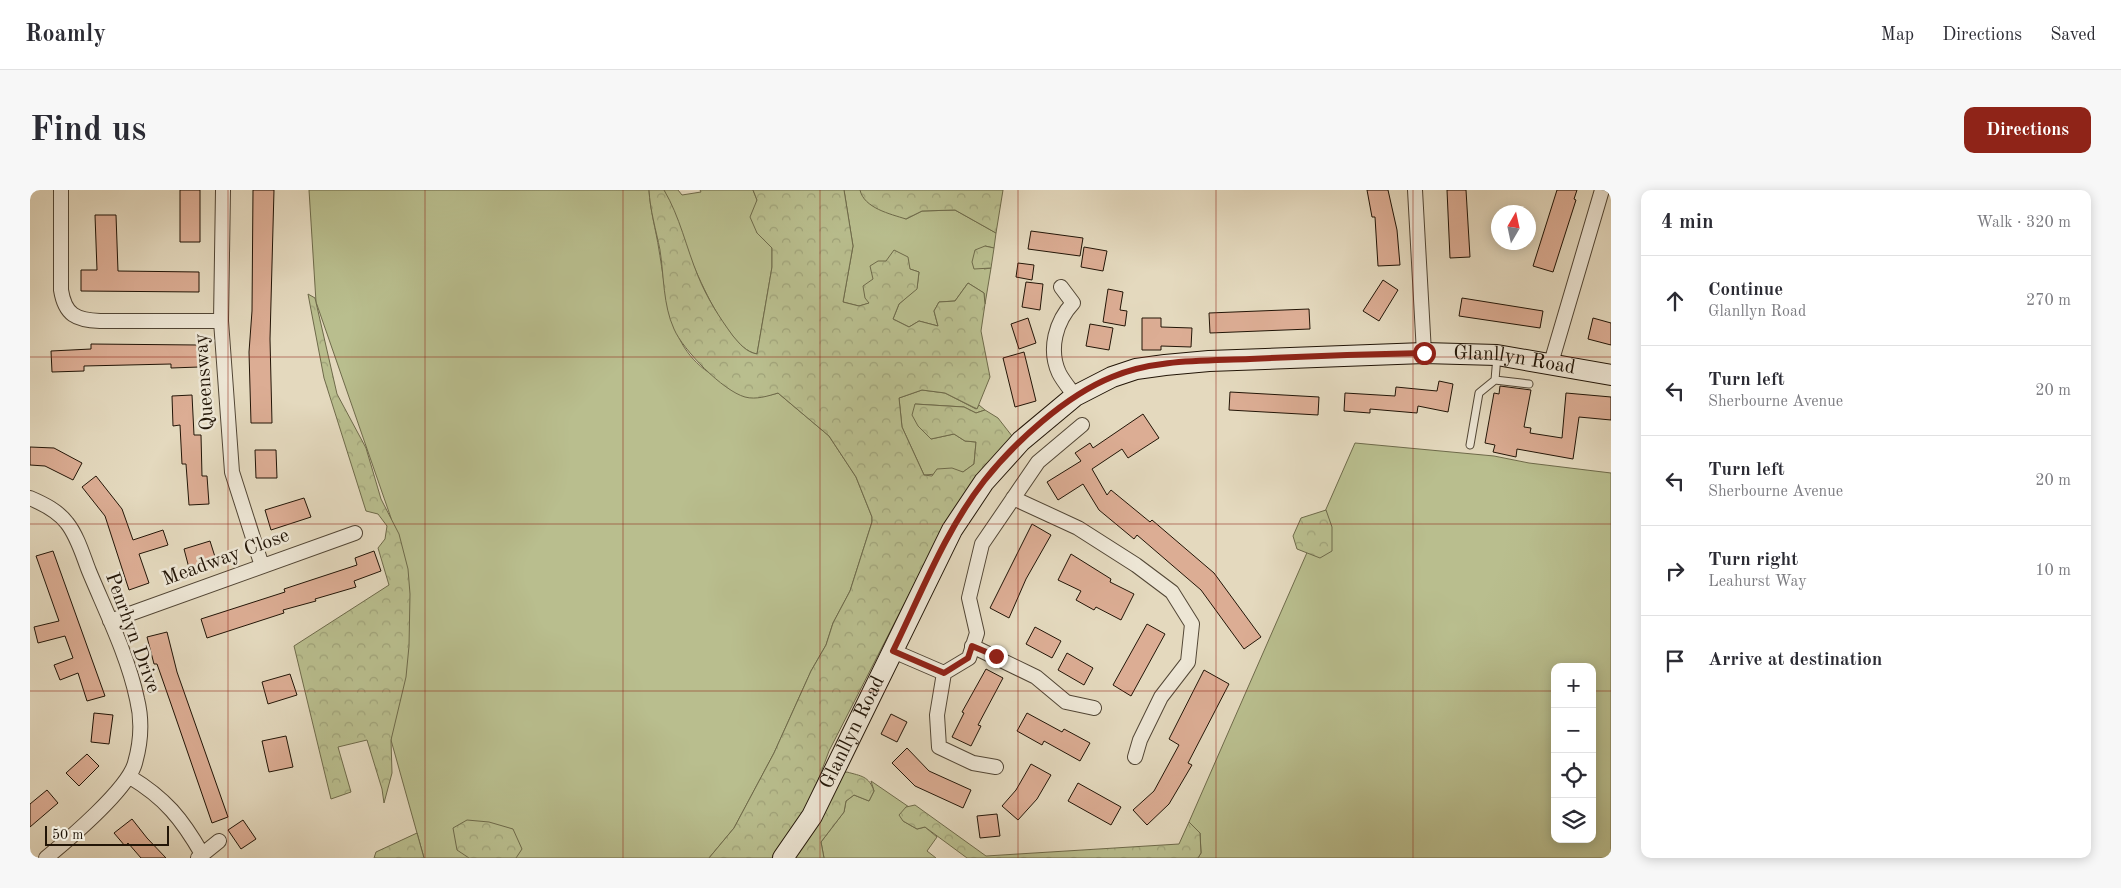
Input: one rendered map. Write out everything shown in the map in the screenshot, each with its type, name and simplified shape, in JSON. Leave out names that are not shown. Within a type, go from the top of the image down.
[{"type":"street","points":[[60,190],[61,290],[63,302],[71,314],[85,320],[100,321],[221,321]]},
{"type":"street","name":"Queensway","points":[[223,190],[221,321],[232,472],[262,566]]},
{"type":"street","points":[[1415,190],[1424,353]]},
{"type":"street","points":[[1551,363],[1602,190]]},
{"type":"street","points":[[1062,287],[1078,303],[1057,326],[1055,342],[1056,361],[1059,373],[1075,396]]},
{"type":"street","name":"Glanllyn Road","points":[[783,858],[812,816],[952,530],[984,482],[1021,441],[1075,396],[1112,377],[1136,369],[1210,360],[1424,353],[1497,355],[1611,375]]},
{"type":"street","points":[[996,767],[974,763],[939,747],[937,716],[944,673],[968,658],[977,633],[969,598],[982,544],[1038,462],[1082,425]]},
{"type":"street","name":"Penrhyn Drive","points":[[30,498],[45,504],[68,524],[110,621],[137,699],[140,718],[138,748],[130,777],[70,838],[46,858]]},
{"type":"street","points":[[1013,498],[1078,528],[1136,566],[1172,592],[1192,624],[1188,662],[1162,696],[1140,740],[1134,757]]},
{"type":"street","name":"Meadway Close","points":[[110,621],[355,532]]},
{"type":"street","points":[[972,646],[1036,677],[1066,702],[1094,708]]},
{"type":"street","points":[[893,651],[944,673]]},
{"type":"street","points":[[130,777],[152,790],[171,808],[188,830],[200,856],[219,841]]},
{"type":"lane","points":[[1495,380],[1497,355]]},
{"type":"lane","points":[[1470,445],[1479,393],[1495,380],[1529,384]]},
{"type":"green space","points":[[309,190],[649,190],[670,313],[676,331],[685,348],[697,363],[713,375],[735,386],[761,395],[778,393],[829,436],[856,477],[872,517],[872,522],[850,591],[833,623],[826,645],[811,671],[774,753],[734,828],[709,858],[424,858],[391,740],[391,518],[316,302]]},
{"type":"green space","points":[[649,190],[664,190],[670,200],[698,276],[709,300],[741,345],[746,350],[757,354],[772,267],[772,248],[757,233],[750,217],[757,200],[753,190],[844,190],[853,246],[843,302],[859,306],[869,303],[865,298],[863,286],[873,279],[870,266],[878,261],[886,261],[894,250],[908,257],[910,269],[919,272],[917,289],[899,304],[893,319],[909,327],[919,321],[938,326],[934,311],[939,302],[955,301],[968,283],[984,293],[985,304],[981,331],[990,377],[977,409],[945,393],[922,390],[899,398],[902,427],[924,475],[932,476],[937,469],[952,468],[963,472],[974,464],[976,442],[965,441],[954,434],[931,439],[918,426],[912,415],[915,404],[964,407],[976,413],[985,410],[998,418],[1012,436],[945,524],[829,751],[807,810],[777,858],[709,858],[734,828],[774,753],[811,671],[826,645],[833,623],[850,591],[872,517],[856,477],[829,436],[778,393],[749,398],[726,387],[705,369],[679,338],[670,320]]},
{"type":"green space","points":[[664,190],[678,190],[682,195],[701,192],[700,190],[753,190],[757,200],[757,233],[772,248],[772,267],[757,354],[743,347],[728,331],[714,308],[689,255]]},
{"type":"green space","points":[[844,190],[860,190],[906,219],[922,211],[955,210],[996,233],[994,248],[985,246],[984,269],[991,268],[985,304],[984,293],[968,283],[955,301],[939,302],[934,311],[938,326],[919,321],[909,327],[893,319],[899,304],[917,288],[919,272],[910,269],[873,279],[870,303],[859,306],[843,302],[853,246]]},
{"type":"green space","points":[[860,190],[1003,190],[996,233],[955,210],[922,211],[906,219],[893,215],[872,206],[862,196]]},
{"type":"green space","points":[[985,246],[994,248],[991,268],[974,269],[972,262],[975,250]]},
{"type":"green space","points":[[308,294],[315,298],[337,394],[366,448],[381,499],[399,534],[408,569],[410,594],[409,646],[406,677],[391,740],[392,773],[384,803],[382,789],[367,740],[338,747],[351,792],[331,799],[294,646],[389,585],[378,548],[385,539],[387,526],[378,514],[366,511],[324,378]]},
{"type":"green space","points":[[922,390],[945,393],[976,409],[979,405],[985,410],[976,413],[964,407],[915,404],[931,439],[954,434],[965,441],[976,442],[974,464],[963,472],[924,475],[902,427],[899,398]]},
{"type":"green space","points":[[1355,443],[1494,456],[1529,463],[1611,473],[1611,858],[1198,858],[1201,853],[1200,833],[1189,822]]},
{"type":"green space","points":[[1326,510],[1332,527],[1332,551],[1320,558],[1297,549],[1293,536],[1301,518]]},
{"type":"green space","points":[[847,772],[864,777],[870,782],[874,791],[869,801],[854,795],[846,801],[844,812],[821,842],[824,858],[788,858],[835,774]]},
{"type":"green space","points":[[871,781],[909,807],[906,807],[903,821],[917,829],[925,827],[937,837],[927,851],[936,858],[824,858],[821,842],[844,812],[846,801],[854,795],[869,801],[874,791]]},
{"type":"green space","points":[[915,805],[986,856],[1179,844],[1189,822],[1200,833],[1201,853],[1198,858],[967,858],[925,827],[917,829],[903,821],[899,815],[906,807]]},
{"type":"green space","points":[[467,820],[489,822],[513,829],[522,849],[516,858],[469,858],[457,850],[453,828]]},
{"type":"green space","points":[[417,833],[424,858],[374,858],[376,852]]},
{"type":"building","points":[[180,190],[200,190],[200,242],[180,242]]},
{"type":"building","points":[[253,190],[274,190],[270,339],[272,423],[251,423],[249,352],[252,311]]},
{"type":"building","points":[[1367,190],[1388,190],[1397,230],[1400,265],[1378,266],[1375,217],[1372,217]]},
{"type":"building","points":[[1447,190],[1466,190],[1470,257],[1450,258]]},
{"type":"building","points":[[1557,190],[1577,190],[1574,199],[1576,200],[1553,272],[1533,266]]},
{"type":"building","points":[[95,215],[116,215],[118,271],[199,272],[199,292],[81,291],[81,270],[97,270]]},
{"type":"building","points":[[1031,231],[1083,238],[1080,256],[1028,249]]},
{"type":"building","points":[[1084,247],[1107,251],[1103,271],[1081,267]]},
{"type":"building","points":[[1018,263],[1034,265],[1032,280],[1016,277]]},
{"type":"building","points":[[1383,280],[1398,290],[1379,321],[1363,311]]},
{"type":"building","points":[[1026,282],[1043,284],[1040,310],[1022,307]]},
{"type":"building","points":[[1108,289],[1123,292],[1120,310],[1127,311],[1125,326],[1103,322]]},
{"type":"building","points":[[1462,298],[1543,311],[1540,328],[1459,316]]},
{"type":"building","points":[[1309,309],[1310,329],[1210,333],[1209,313]]},
{"type":"building","points":[[1028,318],[1036,343],[1019,349],[1011,324]]},
{"type":"building","points":[[1142,318],[1161,318],[1161,327],[1192,328],[1191,347],[1161,346],[1161,350],[1142,350]]},
{"type":"building","points":[[1593,318],[1611,323],[1611,345],[1588,339]]},
{"type":"building","points":[[1090,324],[1113,328],[1109,350],[1086,346]]},
{"type":"building","points":[[91,344],[198,345],[199,367],[171,368],[171,364],[84,366],[84,371],[52,372],[51,351],[91,349]]},
{"type":"building","points":[[1024,352],[1036,401],[1015,407],[1003,358]]},
{"type":"building","points":[[1439,381],[1453,384],[1448,412],[1418,406],[1417,413],[1370,409],[1370,413],[1344,411],[1345,393],[1395,396],[1396,387],[1437,391]]},
{"type":"building","points":[[1500,386],[1531,390],[1524,427],[1531,428],[1530,433],[1562,438],[1566,393],[1611,397],[1611,420],[1579,417],[1573,459],[1517,449],[1516,457],[1493,452],[1495,445],[1485,443],[1494,393],[1499,394]]},
{"type":"building","points":[[1230,392],[1319,397],[1318,415],[1229,410]]},
{"type":"building","points":[[192,395],[194,435],[201,435],[202,476],[207,476],[209,504],[189,505],[186,464],[182,464],[180,425],[173,426],[172,396]]},
{"type":"building","points":[[1143,414],[1159,438],[1128,458],[1122,449],[1092,469],[1107,495],[1111,490],[1150,522],[1152,520],[1214,573],[1261,637],[1244,649],[1201,590],[1137,535],[1134,539],[1099,510],[1083,484],[1058,500],[1047,482],[1081,461],[1075,453],[1090,443],[1093,448]]},
{"type":"building","points":[[30,447],[54,448],[82,463],[73,480],[45,466],[30,465]]},
{"type":"building","points":[[255,450],[276,450],[277,478],[256,478]]},
{"type":"building","points":[[96,476],[122,509],[133,540],[163,530],[168,545],[139,554],[149,583],[129,590],[105,516],[82,487]]},
{"type":"building","points":[[304,498],[311,517],[271,530],[265,510]]},
{"type":"building","points":[[1032,524],[1051,535],[1026,579],[1009,618],[990,608]]},
{"type":"building","points":[[210,541],[216,560],[189,568],[184,549]]},
{"type":"building","points":[[53,551],[105,696],[87,701],[78,673],[60,680],[54,665],[73,658],[65,636],[38,643],[34,627],[59,621],[36,556]]},
{"type":"building","points":[[374,551],[381,571],[354,581],[356,587],[315,599],[316,601],[283,610],[284,613],[207,638],[201,619],[285,592],[284,589],[357,565],[355,558]]},
{"type":"building","points":[[1071,554],[1111,579],[1110,582],[1134,594],[1121,620],[1096,607],[1094,610],[1076,600],[1081,591],[1058,580]]},
{"type":"building","points":[[1147,624],[1165,634],[1131,696],[1113,685]]},
{"type":"building","points":[[1035,627],[1061,641],[1052,658],[1026,644]]},
{"type":"building","points":[[167,632],[177,672],[228,817],[212,823],[157,664],[154,664],[147,637]]},
{"type":"building","points":[[1067,653],[1093,668],[1084,685],[1058,670]]},
{"type":"building","points":[[986,669],[1003,678],[978,725],[981,726],[971,746],[952,737],[964,713],[962,712]]},
{"type":"building","points":[[1204,670],[1229,684],[1188,763],[1192,765],[1169,804],[1147,825],[1133,810],[1154,791],[1179,745],[1169,739]]},
{"type":"building","points":[[290,674],[297,695],[268,704],[262,682]]},
{"type":"building","points":[[94,713],[113,715],[109,744],[91,742]]},
{"type":"building","points":[[1027,713],[1062,732],[1064,729],[1090,743],[1080,761],[1044,741],[1042,745],[1017,731]]},
{"type":"building","points":[[891,714],[907,722],[897,742],[881,734]]},
{"type":"building","points":[[286,736],[293,767],[269,772],[262,741]]},
{"type":"building","points":[[907,748],[929,771],[971,790],[963,808],[915,786],[892,763]]},
{"type":"building","points":[[87,754],[99,766],[79,786],[66,773]]},
{"type":"building","points":[[1031,764],[1051,775],[1037,799],[1018,820],[1002,806],[1016,790]]},
{"type":"building","points":[[1078,783],[1121,807],[1111,825],[1068,801]]},
{"type":"building","points":[[47,790],[58,803],[30,827],[30,804]]},
{"type":"building","points":[[997,814],[1000,836],[980,838],[977,816]]},
{"type":"building","points":[[132,819],[166,858],[141,858],[128,843],[125,846],[114,833]]},
{"type":"building","points":[[243,820],[256,839],[241,849],[228,830]]},
{"type":"route","points":[[996,656],[972,646],[968,658],[944,673],[893,651],[952,530],[984,482],[1021,441],[1075,396],[1112,377],[1136,369],[1165,365],[1210,360],[1424,353]]}]
